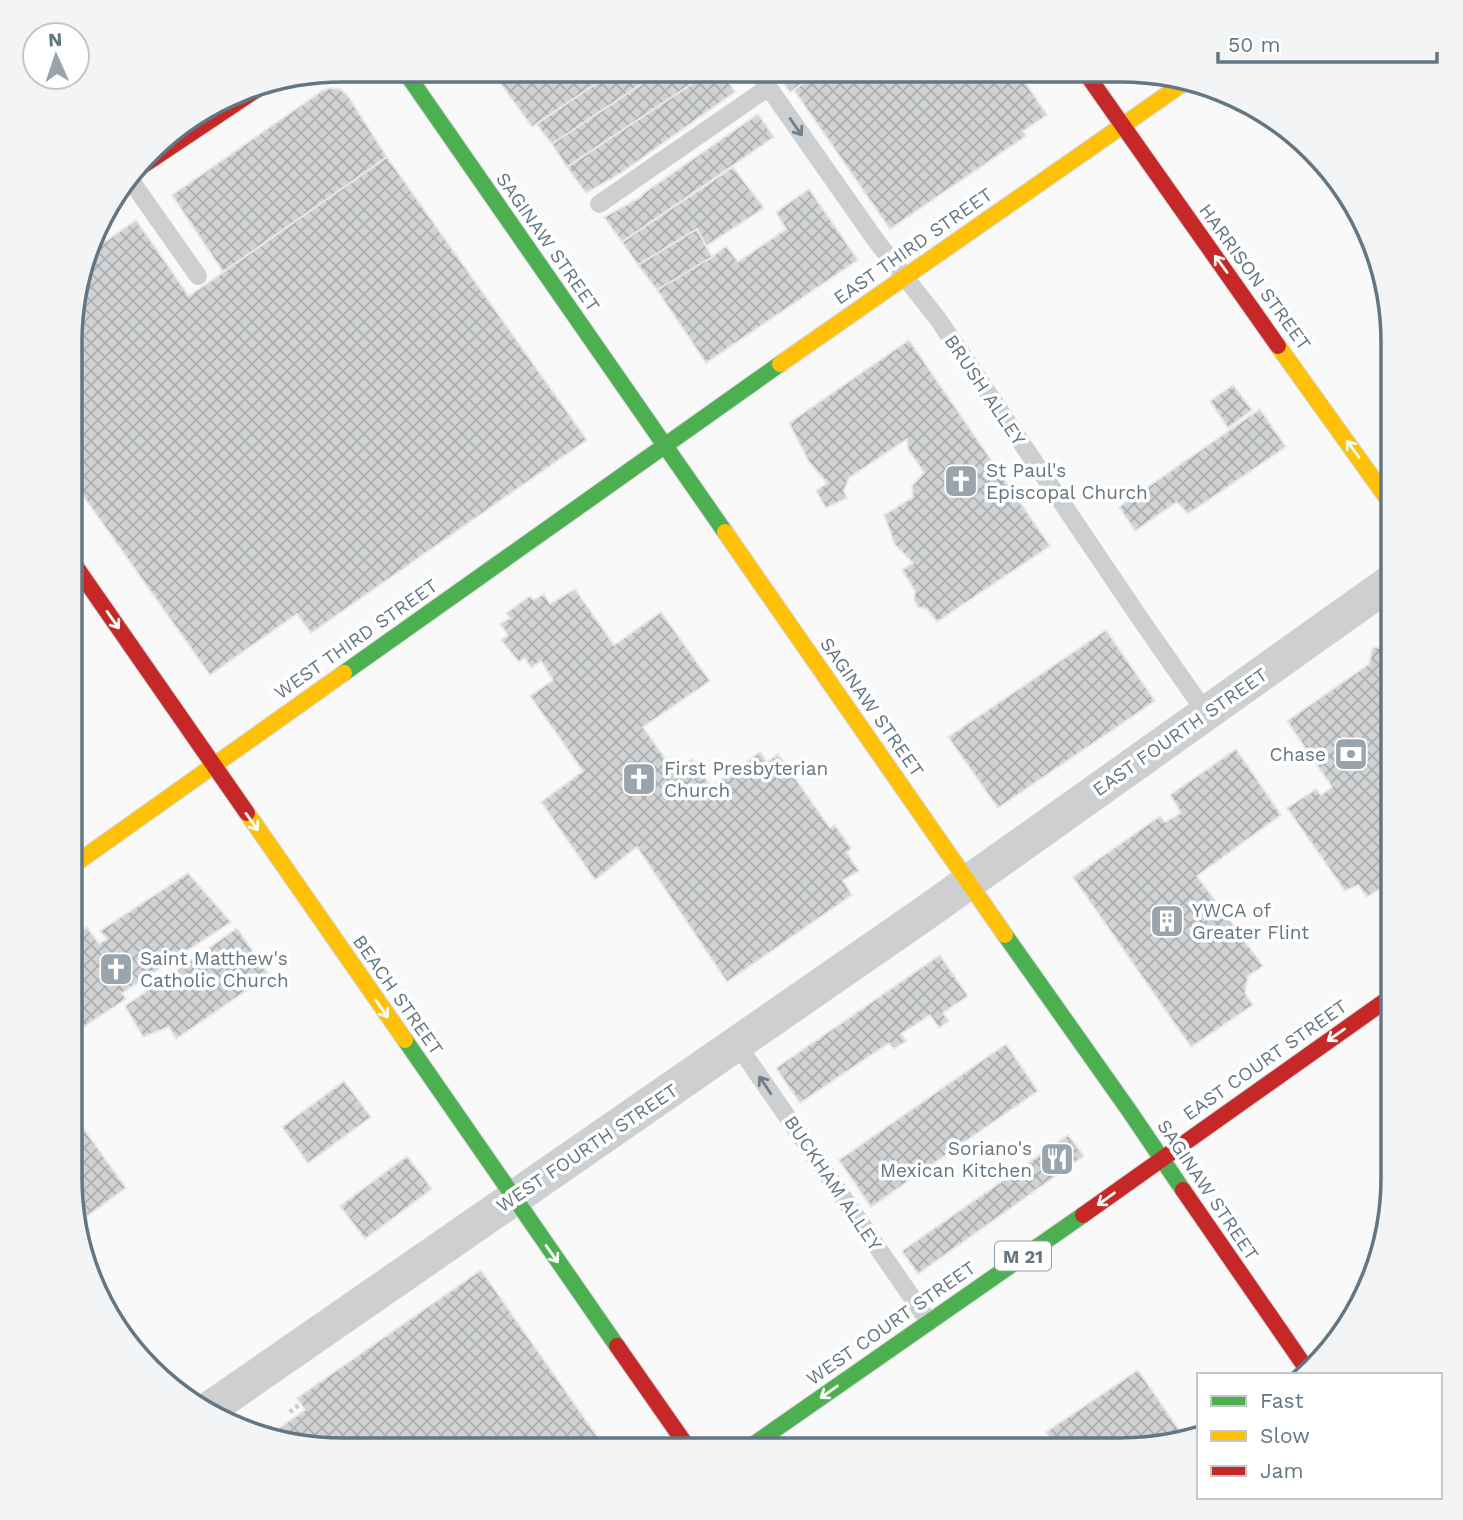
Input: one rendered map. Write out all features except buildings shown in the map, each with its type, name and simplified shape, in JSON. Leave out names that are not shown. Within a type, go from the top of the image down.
[{"type":"street","name":"SAGINAW STREET","points":[[412,82],[1303,1364]]},
{"type":"street","name":"HARRISON STREET","points":[[1092,82],[1381,490]]},
{"type":"street","name":"EAST THIRD STREET","points":[[664,445],[1176,88]]},
{"type":"street","points":[[173,145],[228,108]]},
{"type":"street","name":"WEST THIRD STREET","points":[[82,859],[664,445]]},
{"type":"street","name":"BEACH STREET","points":[[82,576],[681,1438]]},
{"type":"street","name":"EAST FOURTH STREET","points":[[968,883],[1381,590]]},
{"type":"street","name":"WEST FOURTH STREET","points":[[215,1405],[968,883]]},
{"type":"street","name":"EAST COURT STREET","points":[[1161,1159],[1381,1004]]},
{"type":"street","name":"WEST COURT STREET","points":[[763,1438],[1161,1159]]},
{"type":"lane","name":"BRUSH ALLEY","points":[[765,82],[877,242],[933,312],[1206,713]]},
{"type":"lane","points":[[599,204],[769,88]]},
{"type":"lane","points":[[135,186],[198,276]]},
{"type":"lane","name":"BUCKHAM ALLEY","points":[[737,1044],[929,1322]]},
{"type":"path","points":[[290,1412],[299,1405]]},
{"type":"traffic: fast","points":[[412,82],[725,532]]},
{"type":"traffic: fast","points":[[344,673],[780,364]]},
{"type":"traffic: fast","points":[[1005,935],[1183,1190]]},
{"type":"traffic: fast","points":[[405,1040],[617,1346]]},
{"type":"traffic: fast","points":[[763,1438],[1083,1215]]},
{"type":"traffic: slow","points":[[780,364],[1176,88]]},
{"type":"traffic: slow","points":[[1278,346],[1381,490]]},
{"type":"traffic: slow","points":[[725,532],[1005,935]]},
{"type":"traffic: slow","points":[[82,859],[344,673]]},
{"type":"traffic: slow","points":[[247,813],[405,1040]]},
{"type":"traffic: jam","points":[[1092,82],[1278,346]]},
{"type":"traffic: jam","points":[[173,145],[228,108]]},
{"type":"traffic: jam","points":[[82,576],[247,813]]},
{"type":"traffic: jam","points":[[1083,1215],[1381,1004]]},
{"type":"traffic: jam","points":[[1183,1190],[1303,1364]]},
{"type":"traffic: jam","points":[[617,1346],[681,1438]]},
{"type":"place","name":"St Paul's Episcopal Church","points":[[961,481]]},
{"type":"place","name":"Chase","points":[[1351,754]]},
{"type":"place","name":"First Presbyterian Church","points":[[639,779]]},
{"type":"place","name":"YWCA of Greater Flint","points":[[1167,921]]},
{"type":"place","name":"Saint Matthew's Catholic Church","points":[[116,969]]},
{"type":"place","name":"Soriano's Mexican Kitchen","points":[[1057,1159]]}]
